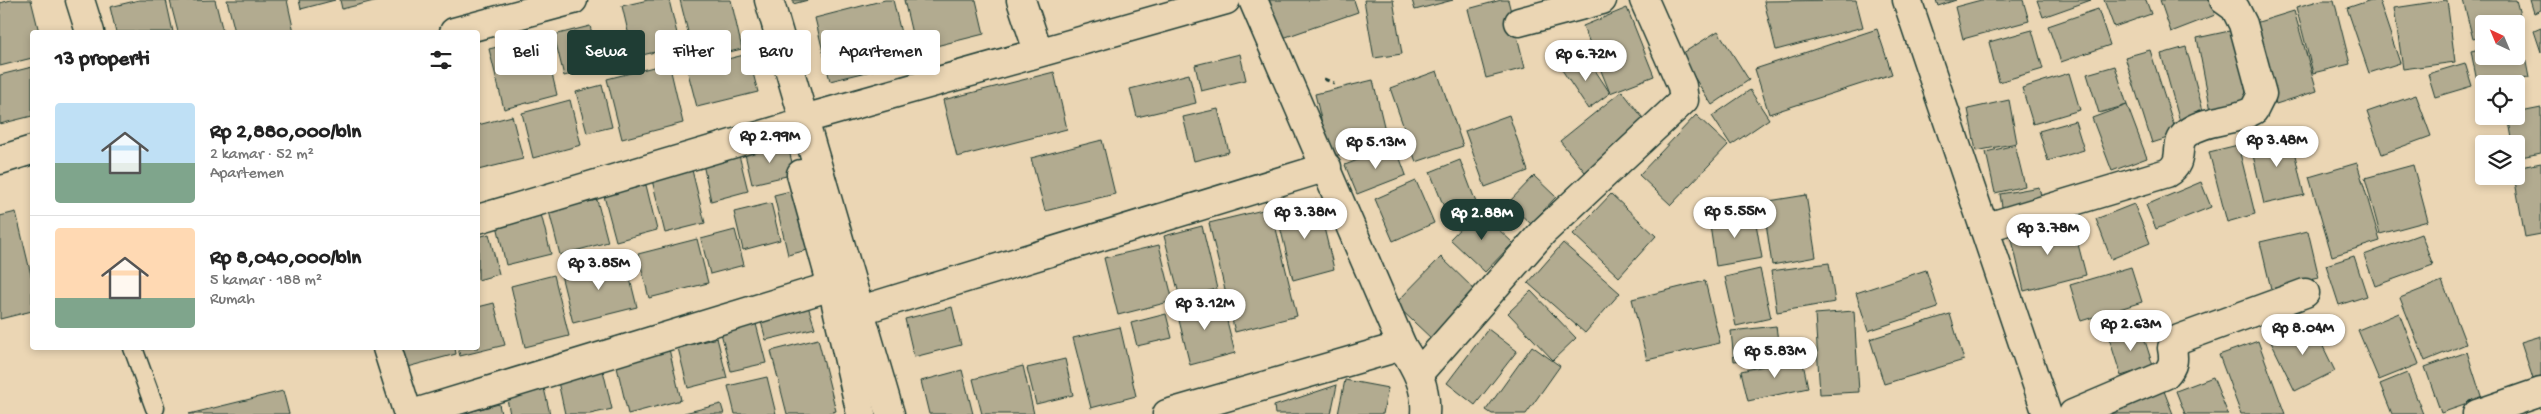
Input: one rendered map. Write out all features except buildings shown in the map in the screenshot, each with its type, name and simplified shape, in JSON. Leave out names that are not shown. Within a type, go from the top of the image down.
[{"type":"street","points":[[80,0],[89,30]]},
{"type":"street","points":[[461,30],[573,0]]},
{"type":"street","points":[[750,0],[796,123],[861,310],[890,414]]},
{"type":"street","points":[[768,0],[860,414]]},
{"type":"street","points":[[1021,0],[1038,52]]},
{"type":"street","points":[[480,218],[1038,52],[1226,0]]},
{"type":"street","points":[[1253,0],[1327,168],[1402,346],[1419,373],[1426,398],[1425,414]]},
{"type":"street","points":[[1519,22],[1602,0]]},
{"type":"street","points":[[1419,373],[1543,232],[1684,100],[1682,86],[1644,0]]},
{"type":"street","points":[[1907,0],[2048,414]]},
{"type":"street","points":[[1984,228],[2168,173],[2179,162],[2182,138],[2185,134],[2202,126],[2254,110],[2262,94],[2243,24],[2235,8],[2224,0]]},
{"type":"street","points":[[0,160],[30,151]]},
{"type":"street","points":[[861,310],[1327,168]]},
{"type":"street","points":[[412,414],[832,286]]},
{"type":"street","points":[[2073,414],[2166,375],[2172,368],[2174,360],[2172,348],[2179,340],[2305,293]]},
{"type":"street","points":[[1167,414],[1402,346]]},
{"type":"street","points":[[388,350],[408,414]]},
{"type":"street","points":[[2477,414],[2541,392]]},
{"type":"lane","points":[[134,350],[155,408]]}]
